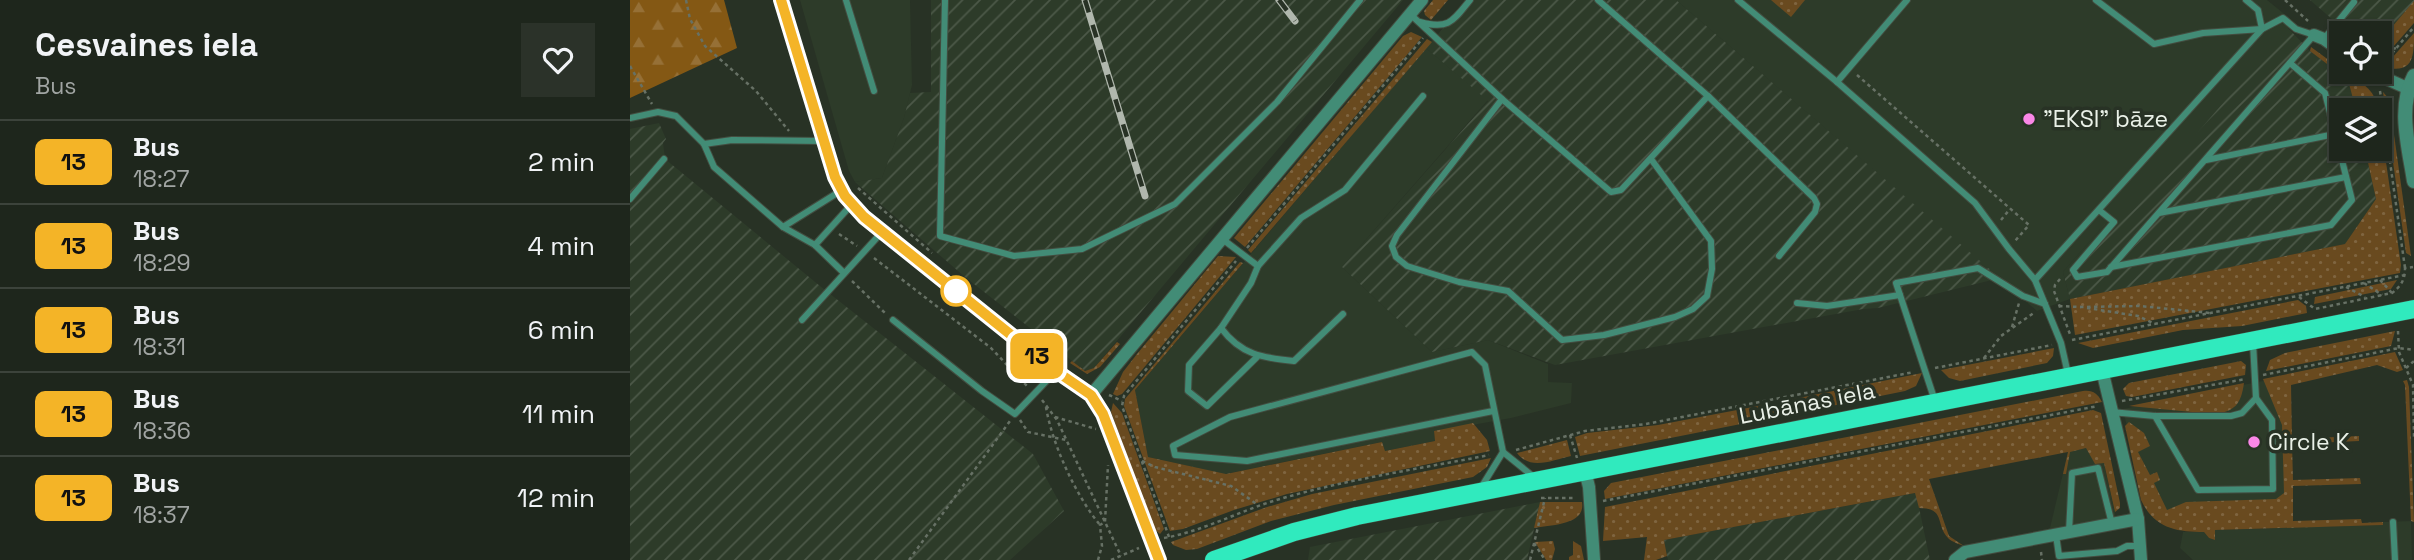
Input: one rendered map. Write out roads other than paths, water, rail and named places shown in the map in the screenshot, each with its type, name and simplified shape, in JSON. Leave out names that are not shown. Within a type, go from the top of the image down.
[{"type":"main road","name":"Lubānas iela","points":[[1214,560],[1322,524],[1537,480],[1580,463],[1936,403],[2414,309]]},
{"type":"street","points":[[781,0],[835,177],[848,188],[852,204],[882,232],[1056,371],[1095,391],[1159,560]]},
{"type":"street","points":[[1095,391],[1221,238],[1415,18],[1422,0]]},
{"type":"street","points":[[2319,37],[2329,43]]},
{"type":"street","points":[[2392,78],[2411,82],[2405,110],[2414,181]]},
{"type":"street","points":[[2102,370],[2138,519],[2141,560]]},
{"type":"street","points":[[1580,463],[1590,498],[1594,560]]},
{"type":"street","points":[[1955,560],[1965,552],[2138,519]]},
{"type":"lane","points":[[846,0],[874,91]]},
{"type":"lane","points":[[945,0],[940,236],[1014,256],[1082,249],[1175,204],[1277,102],[1360,0]]},
{"type":"lane","points":[[1415,18],[1440,26],[1449,24],[1470,0]]},
{"type":"lane","points":[[1598,0],[1708,96],[1814,198],[1817,204],[1815,212],[1779,256]]},
{"type":"lane","points":[[1738,0],[1837,82],[1975,203],[2008,249],[2035,280],[2061,343],[2068,376]]},
{"type":"lane","points":[[1837,82],[1907,0]]},
{"type":"lane","points":[[2095,0],[2154,44],[2203,33],[2262,29]]},
{"type":"lane","points":[[2246,0],[2258,10],[2262,29]]},
{"type":"lane","points":[[2099,209],[2114,222],[2073,270],[2077,277],[2107,272],[2290,63],[2354,2]]},
{"type":"lane","points":[[1415,18],[1502,99],[1611,192],[1621,190],[1708,96]]},
{"type":"lane","points":[[2035,280],[2262,29],[2283,18],[2296,29],[2319,37]]},
{"type":"lane","points":[[2290,63],[2325,93],[2329,109]]},
{"type":"lane","points":[[1257,357],[1207,406],[1188,391],[1189,365],[1221,328],[1251,283],[1258,266],[1301,218],[1345,190],[1423,96]]},
{"type":"lane","points":[[1502,99],[1397,235],[1392,246],[1396,257],[1407,266],[1459,282],[1508,291],[1562,340],[1604,335],[1675,317],[1693,309],[1707,296],[1712,269],[1711,241],[1651,159]]},
{"type":"lane","points":[[630,118],[658,112],[676,116],[704,144],[714,167],[783,227],[815,245],[844,273]]},
{"type":"lane","points":[[2205,160],[2329,135]]},
{"type":"lane","points":[[704,144],[732,140],[823,141]]},
{"type":"lane","points":[[630,199],[664,159]]},
{"type":"lane","points":[[2110,267],[2332,225],[2352,200],[2342,161]]},
{"type":"lane","points":[[2158,213],[2346,177]]},
{"type":"lane","points":[[783,227],[848,188]]},
{"type":"lane","points":[[815,245],[852,204]]},
{"type":"lane","points":[[802,320],[882,232]]},
{"type":"lane","points":[[1221,238],[1258,266]]},
{"type":"lane","points":[[1936,403],[1896,283],[1978,268],[2023,296],[2045,304]]},
{"type":"lane","points":[[1797,303],[1827,306],[1900,295]]},
{"type":"lane","points":[[1221,328],[1229,339],[1257,357],[1294,361],[1343,314]]},
{"type":"lane","points":[[893,320],[1015,414],[1056,371]]},
{"type":"lane","points":[[2155,416],[2198,490],[2273,489],[2272,420],[2256,398],[2253,341]]},
{"type":"lane","points":[[1493,411],[1247,461],[1175,455],[1173,446],[1230,417],[1472,352],[1485,365],[1503,452],[1537,480]]},
{"type":"lane","points":[[2110,408],[2155,416],[2231,415],[2242,413],[2256,398]]},
{"type":"lane","points":[[1478,492],[1503,452]]},
{"type":"lane","points":[[2069,532],[2071,473],[2098,468],[2112,524]]},
{"type":"lane","points":[[2393,522],[2395,560]]},
{"type":"lane","points":[[2056,535],[2059,556],[2141,546]]},
{"type":"railway","points":[[1085,0],[1145,196]]},
{"type":"railway","points":[[1279,0],[1295,21]]},
{"type":"place","name":"\"EKSI\" bāze","points":[[2029,119]]},
{"type":"place","name":"Circle K","points":[[2254,442]]}]
